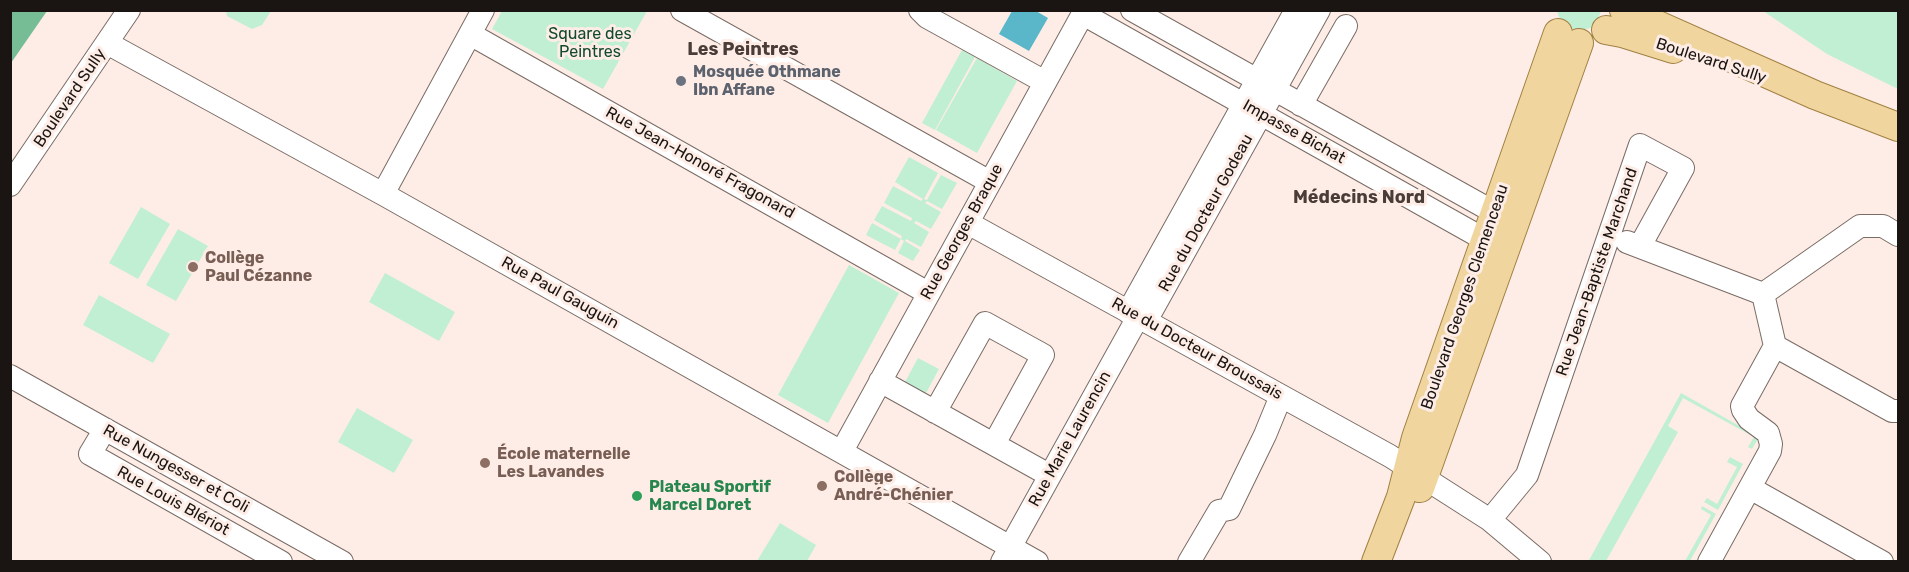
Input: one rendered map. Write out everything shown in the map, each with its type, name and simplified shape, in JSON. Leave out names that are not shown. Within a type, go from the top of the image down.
[{"type":"main road","points":[[1562,29],[1597,39],[1614,17]]},
{"type":"main road","name":"Boulevard Sully","points":[[1614,17],[1899,128]]},
{"type":"main road","name":"Boulevard Georges Clemenceau","points":[[1393,561],[1416,473],[1416,438],[1505,218],[1562,29]]},
{"type":"main road","name":"Boulevard Georges Clemenceau","points":[[1376,561],[1401,497],[1416,473]]},
{"type":"street","name":"Boulevard Sully","points":[[10,185],[129,10]]},
{"type":"street","points":[[383,194],[483,10]]},
{"type":"street","points":[[682,10],[990,182]]},
{"type":"street","points":[[920,10],[927,17],[1045,82]]},
{"type":"street","name":"Impasse Bichat","points":[[1132,10],[1505,218]]},
{"type":"street","name":"Rue du Docteur Godeau","points":[[1267,84],[1296,10]]},
{"type":"street","name":"Rue du Docteur Godeau","points":[[1137,317],[1267,84],[1319,10]]},
{"type":"street","name":"Rue Georges Braque","points":[[842,452],[1084,12]]},
{"type":"street","name":"Impasse Bichat","points":[[1084,12],[1495,245]]},
{"type":"street","points":[[1301,105],[1346,26]]},
{"type":"street","name":"Rue Jean-Honoré Fragonard","points":[[470,34],[928,292]]},
{"type":"street","name":"Rue Paul Gauguin","points":[[107,43],[383,194],[842,452],[1006,554],[1037,561]]},
{"type":"street","name":"Rue Jean-Baptiste Marchand","points":[[1490,520],[1527,475],[1640,145],[1683,168],[1640,246]]},
{"type":"street","name":"Rue du Docteur Broussais","points":[[968,223],[1416,473]]},
{"type":"street","points":[[1763,294],[1860,226],[1883,226],[1899,235]]},
{"type":"street","points":[[1610,236],[1763,294]]},
{"type":"street","points":[[1709,561],[1768,456],[1771,444],[1768,433],[1749,419],[1742,406],[1775,346],[1763,294]]},
{"type":"street","name":"Rue Marie Laurencin","points":[[1006,554],[1137,317]]},
{"type":"street","points":[[935,412],[985,323],[1043,355],[994,444]]},
{"type":"street","points":[[1775,346],[1892,411],[1899,411]]},
{"type":"street","name":"Rue Nungesser et Coli","points":[[10,376],[342,561]]},
{"type":"street","points":[[880,381],[1049,475]]},
{"type":"street","points":[[1189,561],[1219,511],[1229,509],[1281,396]]},
{"type":"street","name":"Rue Louis Blériot","points":[[105,429],[90,454],[281,561]]},
{"type":"street","points":[[1416,473],[1490,520],[1540,561]]},
{"type":"street","points":[[1750,488],[1882,561]]},
{"type":"green space","points":[[226,10],[271,11],[262,25],[252,29],[227,16]]},
{"type":"green space","points":[[10,11],[47,11],[11,63]]},
{"type":"green space","name":"Square des Peintres","points":[[502,11],[647,11],[603,89],[492,29]]},
{"type":"green space","points":[[1557,11],[1601,11],[1593,27],[1580,31],[1567,27]]},
{"type":"green space","points":[[1763,11],[1898,11],[1898,89],[1827,54]]},
{"type":"green space","points":[[962,50],[975,57],[935,130],[922,123]]},
{"type":"green space","points":[[977,58],[1017,81],[977,153],[936,130]]},
{"type":"green space","points":[[909,157],[938,173],[924,199],[927,200],[941,175],[957,183],[942,209],[927,201],[925,203],[941,212],[931,229],[916,221],[914,223],[929,232],[921,247],[906,239],[905,241],[920,250],[913,261],[898,253],[904,241],[901,239],[902,236],[874,220],[882,206],[911,221],[912,218],[884,203],[893,186],[921,201],[923,199],[895,182]]},
{"type":"green space","points":[[141,207],[170,224],[138,279],[109,263]]},
{"type":"green space","points":[[872,223],[901,239],[895,250],[866,235]]},
{"type":"green space","points":[[178,229],[208,246],[176,301],[146,285]]},
{"type":"green space","points":[[849,265],[899,293],[828,423],[778,395]]},
{"type":"green space","points":[[385,273],[455,312],[439,341],[369,302]]},
{"type":"green space","points":[[99,295],[170,334],[153,363],[83,325]]},
{"type":"green space","points":[[918,358],[939,369],[925,395],[904,384]]},
{"type":"green space","points":[[1681,393],[1759,437],[1752,449],[1748,447],[1754,437],[1683,398],[1668,426],[1678,432],[1606,561],[1588,562]]},
{"type":"green space","points":[[357,408],[413,440],[394,473],[338,442]]},
{"type":"green space","points":[[1730,457],[1743,464],[1718,510],[1704,502],[1707,498],[1717,504],[1737,467],[1727,462]]},
{"type":"green space","points":[[1702,506],[1716,514],[1690,561],[1685,561],[1711,515],[1701,509]]},
{"type":"green space","points":[[780,523],[816,545],[807,561],[757,561]]},
{"type":"water","points":[[1012,11],[1036,11],[1048,18],[1029,51],[999,34]]},
{"type":"place","name":"Mosquée Othmane Ibn Affane","points":[[681,81]]},
{"type":"place","name":"Collège Paul Cézanne","points":[[193,267]]},
{"type":"place","name":"École maternelle Les Lavandes","points":[[485,463]]},
{"type":"place","name":"Collège André-Chénier","points":[[822,486]]},
{"type":"place","name":"Plateau Sportif Marcel Doret","points":[[637,496]]},
{"type":"district","name":"Les Peintres","points":[[743,50]]},
{"type":"district","name":"Médecins Nord","points":[[1359,198]]}]
